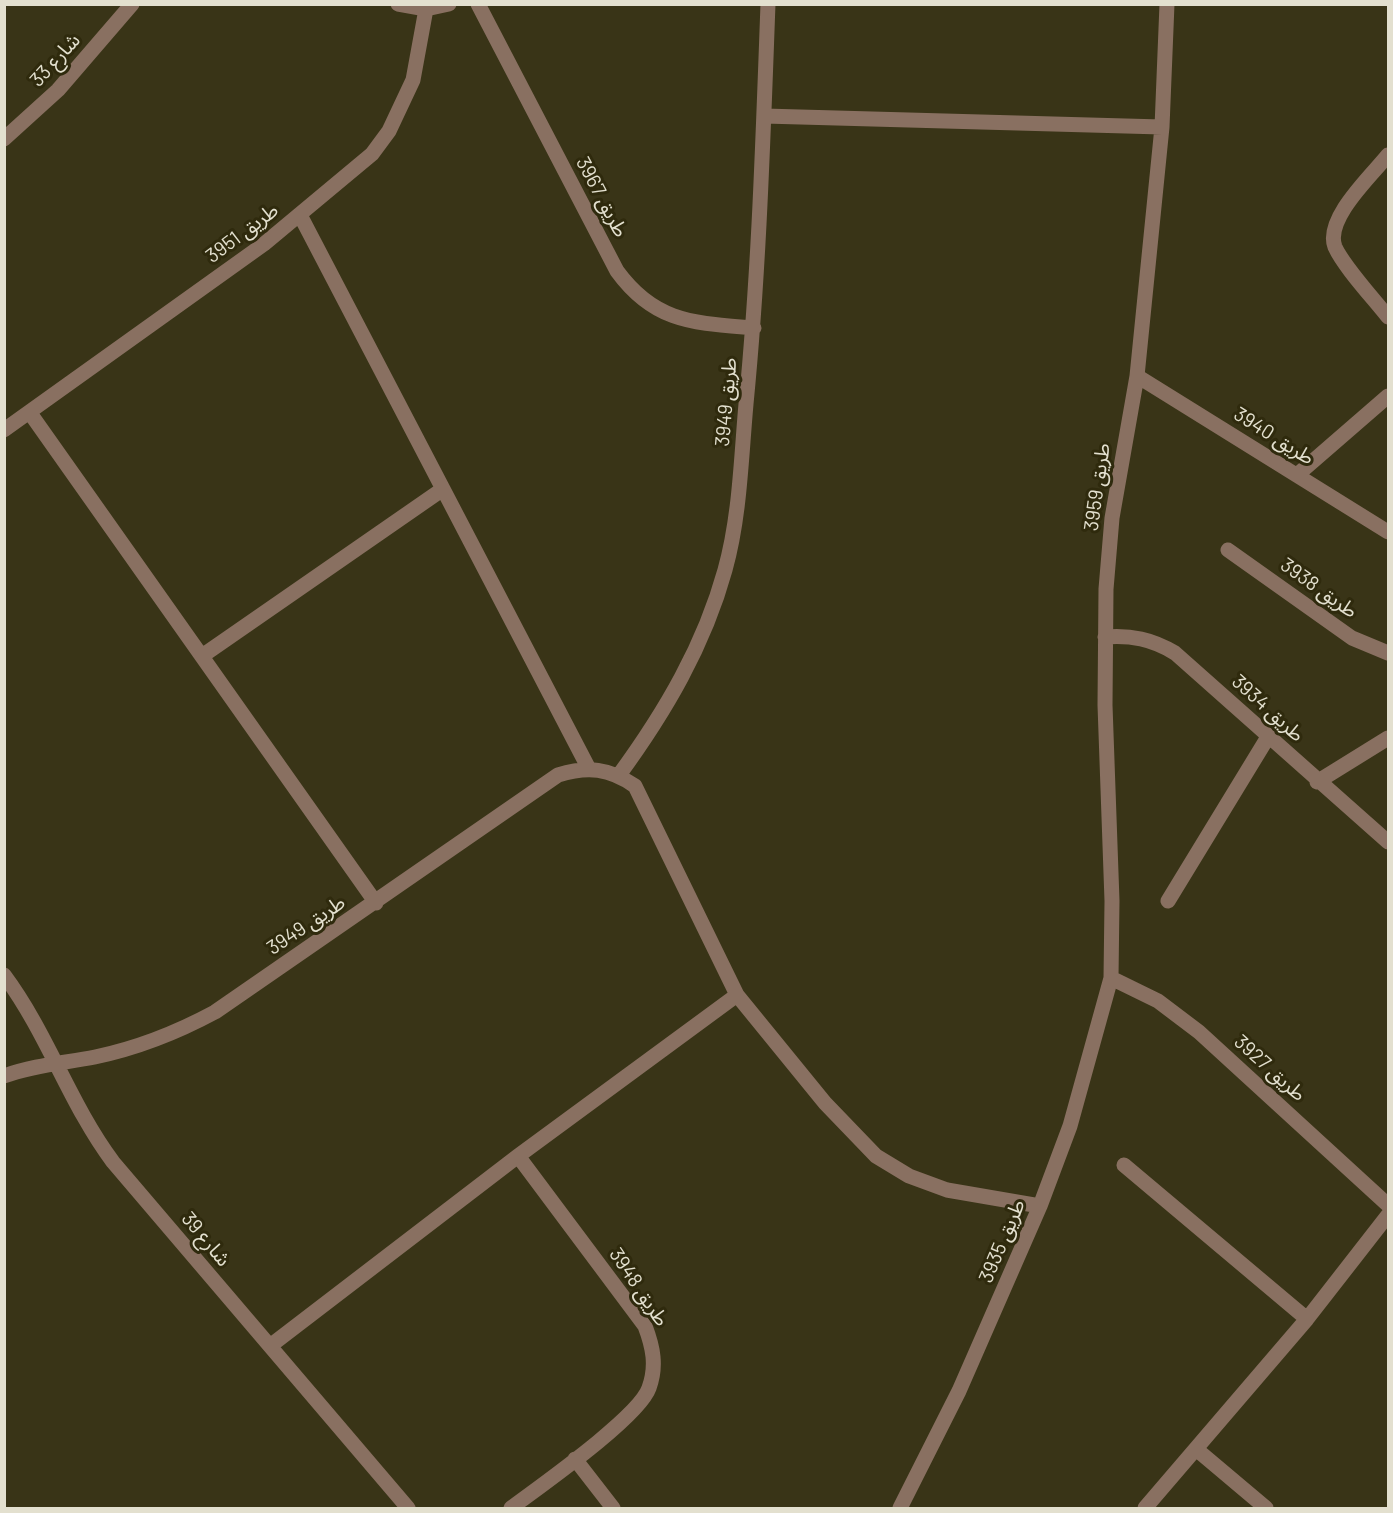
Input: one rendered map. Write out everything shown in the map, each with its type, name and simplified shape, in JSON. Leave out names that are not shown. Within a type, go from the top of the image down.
[{"type":"street","name":"شارع 33","points":[[4,139],[58,90],[132,4]]},
{"type":"street","points":[[398,4],[426,9],[449,4]]},
{"type":"street","name":"طريق 3967","points":[[478,4],[617,271],[628,286],[642,300],[676,319],[754,328]]},
{"type":"street","name":"طريق 3949","points":[[619,775],[646,737],[682,677],[710,614],[725,570],[735,525],[754,328],[768,4]]},
{"type":"street","name":"طريق 3959","points":[[1111,978],[1105,637],[1112,518],[1137,376],[1162,127],[1167,4]]},
{"type":"street","name":"طريق 3951","points":[[7,424],[30,413],[300,215],[372,154],[389,131],[413,80],[426,9]]},
{"type":"street","points":[[764,116],[1162,127]]},
{"type":"street","points":[[1389,155],[1343,208],[1334,230],[1335,246],[1389,317]]},
{"type":"street","points":[[300,215],[589,769],[619,775],[635,786],[737,995],[825,1103],[876,1156],[909,1176],[947,1190],[1040,1206]]},
{"type":"street","name":"طريق 3940","points":[[1137,376],[1297,475],[1386,526]]},
{"type":"street","points":[[1297,475],[1389,396]]},
{"type":"street","points":[[30,413],[376,903]]},
{"type":"street","points":[[202,656],[443,489]]},
{"type":"street","name":"طريق 3938","points":[[1228,550],[1352,638],[1389,653]]},
{"type":"street","name":"طريق 3934","points":[[1105,637],[1134,637],[1162,645],[1186,662],[1317,782],[1389,842]]},
{"type":"street","points":[[1168,901],[1268,737]]},
{"type":"street","points":[[1317,782],[1389,738]]},
{"type":"street","name":"طريق 3949","points":[[4,1076],[56,1062],[92,1058],[135,1047],[177,1032],[215,1012],[376,903],[558,775],[589,769]]},
{"type":"street","name":"شارع 39","points":[[4,975],[33,1015],[80,1114],[113,1162],[408,1509]]},
{"type":"street","name":"طريق 3927","points":[[1111,978],[1158,1001],[1199,1032],[1389,1205]]},
{"type":"street","name":"طريق 3935","points":[[900,1509],[960,1391],[1040,1206],[1070,1126],[1111,978]]},
{"type":"street","points":[[270,1346],[518,1156],[737,995]]},
{"type":"street","name":"طريق 3948","points":[[511,1509],[632,1412],[649,1390],[654,1348],[645,1326],[518,1156]]},
{"type":"street","points":[[1124,1165],[1307,1319]]},
{"type":"street","points":[[1145,1509],[1307,1319],[1389,1215]]},
{"type":"street","points":[[1196,1449],[1266,1509]]},
{"type":"street","points":[[575,1459],[613,1509]]}]
